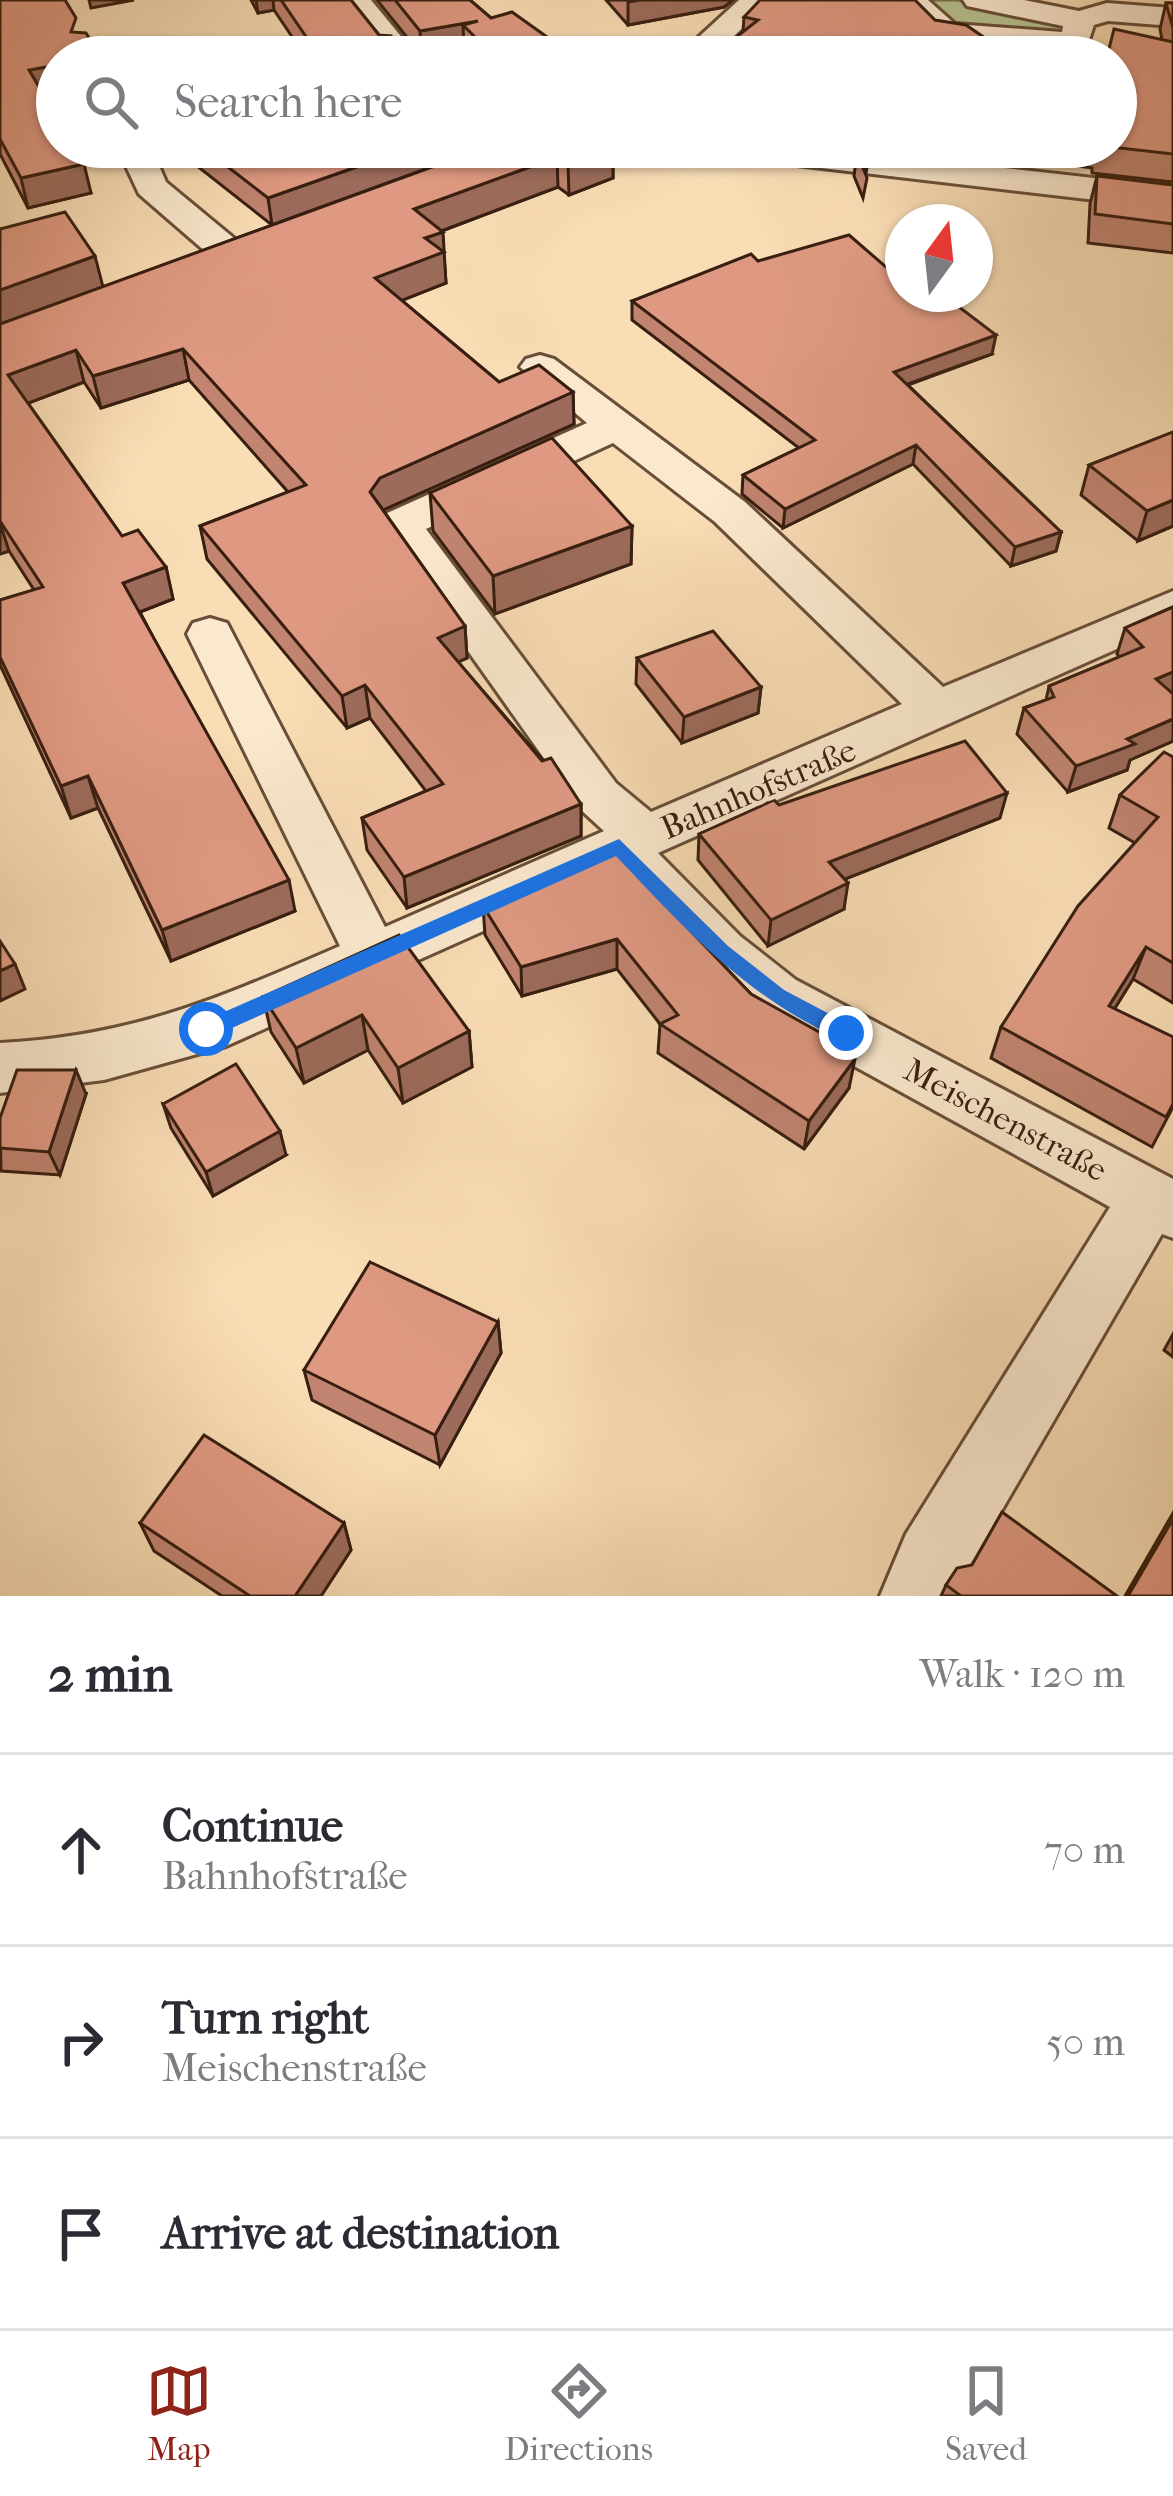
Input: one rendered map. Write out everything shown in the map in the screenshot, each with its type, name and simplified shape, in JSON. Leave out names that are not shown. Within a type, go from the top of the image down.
[{"type":"street","points":[[355,0],[385,36]]},
{"type":"street","points":[[696,0],[733,22]]},
{"type":"street","points":[[717,36],[757,0]]},
{"type":"street","points":[[911,0],[946,33],[989,36]]},
{"type":"street","points":[[978,0],[1173,17]]},
{"type":"street","points":[[1079,36],[1098,11]]},
{"type":"street","points":[[143,168],[151,187],[234,257]]},
{"type":"street","points":[[911,168],[1173,198]]},
{"type":"street","points":[[191,273],[276,242]]},
{"type":"street","points":[[540,367],[730,512],[939,711]]},
{"type":"street","name":"Meischenstraße","points":[[617,425],[400,524],[598,796],[721,952],[776,996],[1161,1203]]},
{"type":"street","name":"Bahnhofstraße","points":[[0,1067],[63,1065],[131,1054],[206,1029],[1173,606]]},
{"type":"street","points":[[210,634],[373,956]]},
{"type":"street","points":[[916,1596],[931,1559],[1161,1203]]},
{"type":"green space","points":[[920,0],[958,0],[1062,21],[1063,36],[954,29]]},
{"type":"building","points":[[0,0],[65,0],[76,18],[71,32],[88,36],[36,36],[36,69],[29,70],[36,82],[36,168],[66,168],[21,178],[0,139]]},
{"type":"building","points":[[281,0],[351,0],[379,35],[391,36],[306,36]]},
{"type":"building","points":[[395,0],[470,0],[491,18],[512,12],[546,36],[474,36],[463,25],[478,21],[420,31]]},
{"type":"building","points":[[760,0],[915,0],[935,20],[966,25],[982,36],[738,36],[758,20],[744,17]]},
{"type":"building","points":[[1114,29],[1173,42],[1173,154],[1137,150],[1137,36],[1112,36]]},
{"type":"building","points":[[229,168],[353,168],[268,198]]},
{"type":"building","points":[[429,168],[527,168],[414,209],[443,232],[425,238],[444,252],[375,278],[499,382],[539,365],[573,392],[380,478],[370,492],[465,626],[438,638],[542,761],[551,758],[581,804],[404,877],[362,818],[443,784],[365,685],[342,696],[200,526],[306,485],[183,349],[93,376],[76,350],[8,375],[122,536],[138,530],[166,567],[123,583],[289,880],[162,930],[88,776],[61,786],[0,657],[0,600],[43,587],[0,521],[0,324]]},
{"type":"building","points":[[1097,176],[1173,185],[1173,224],[1095,214]]},
{"type":"building","points":[[65,212],[95,256],[0,290],[0,229]]},
{"type":"building","points":[[849,235],[885,266],[885,312],[966,312],[996,335],[894,372],[1061,532],[1015,547],[916,445],[785,509],[743,475],[815,440],[632,301],[751,254],[758,261]]},
{"type":"building","points":[[1173,432],[1173,500],[1147,511],[1089,465]]},
{"type":"building","points":[[552,438],[632,526],[493,576],[430,493]]},
{"type":"building","points":[[1173,607],[1173,672],[1156,679],[1173,694],[1173,719],[1127,739],[1135,744],[1076,766],[1024,708],[1054,697],[1049,686],[1143,647],[1125,628]]},
{"type":"building","points":[[713,631],[761,687],[684,717],[637,658]]},
{"type":"building","points":[[965,741],[1007,793],[829,862],[848,883],[771,920],[699,834],[774,800],[779,805]]},
{"type":"building","points":[[1164,752],[1173,757],[1173,963],[1146,947],[1109,1006],[1173,1037],[1173,1104],[1166,1117],[1001,1027],[1078,906],[1158,817],[1120,795]]},
{"type":"building","points":[[614,851],[751,994],[837,1042],[855,1059],[809,1121],[660,1024],[678,1015],[617,939],[521,967],[483,906]]},
{"type":"building","points":[[399,935],[469,1031],[398,1068],[362,1015],[296,1048],[263,997]]},
{"type":"building","points":[[0,941],[15,964],[0,971]]},
{"type":"building","points":[[236,1064],[280,1131],[206,1172],[163,1104]]},
{"type":"building","points":[[17,1070],[76,1070],[49,1152],[0,1148],[0,1118]]},
{"type":"building","points":[[370,1262],[498,1322],[435,1435],[304,1370]]},
{"type":"building","points":[[204,1435],[344,1523],[295,1596],[250,1596],[140,1523]]},
{"type":"building","points":[[1002,1512],[1117,1596],[961,1596],[946,1585],[957,1568],[972,1565]]},
{"type":"building","points":[[1173,1519],[1173,1596],[1128,1596]]},
{"type":"route","points":[[206,1029],[619,846],[721,952],[776,996],[846,1033]]}]
